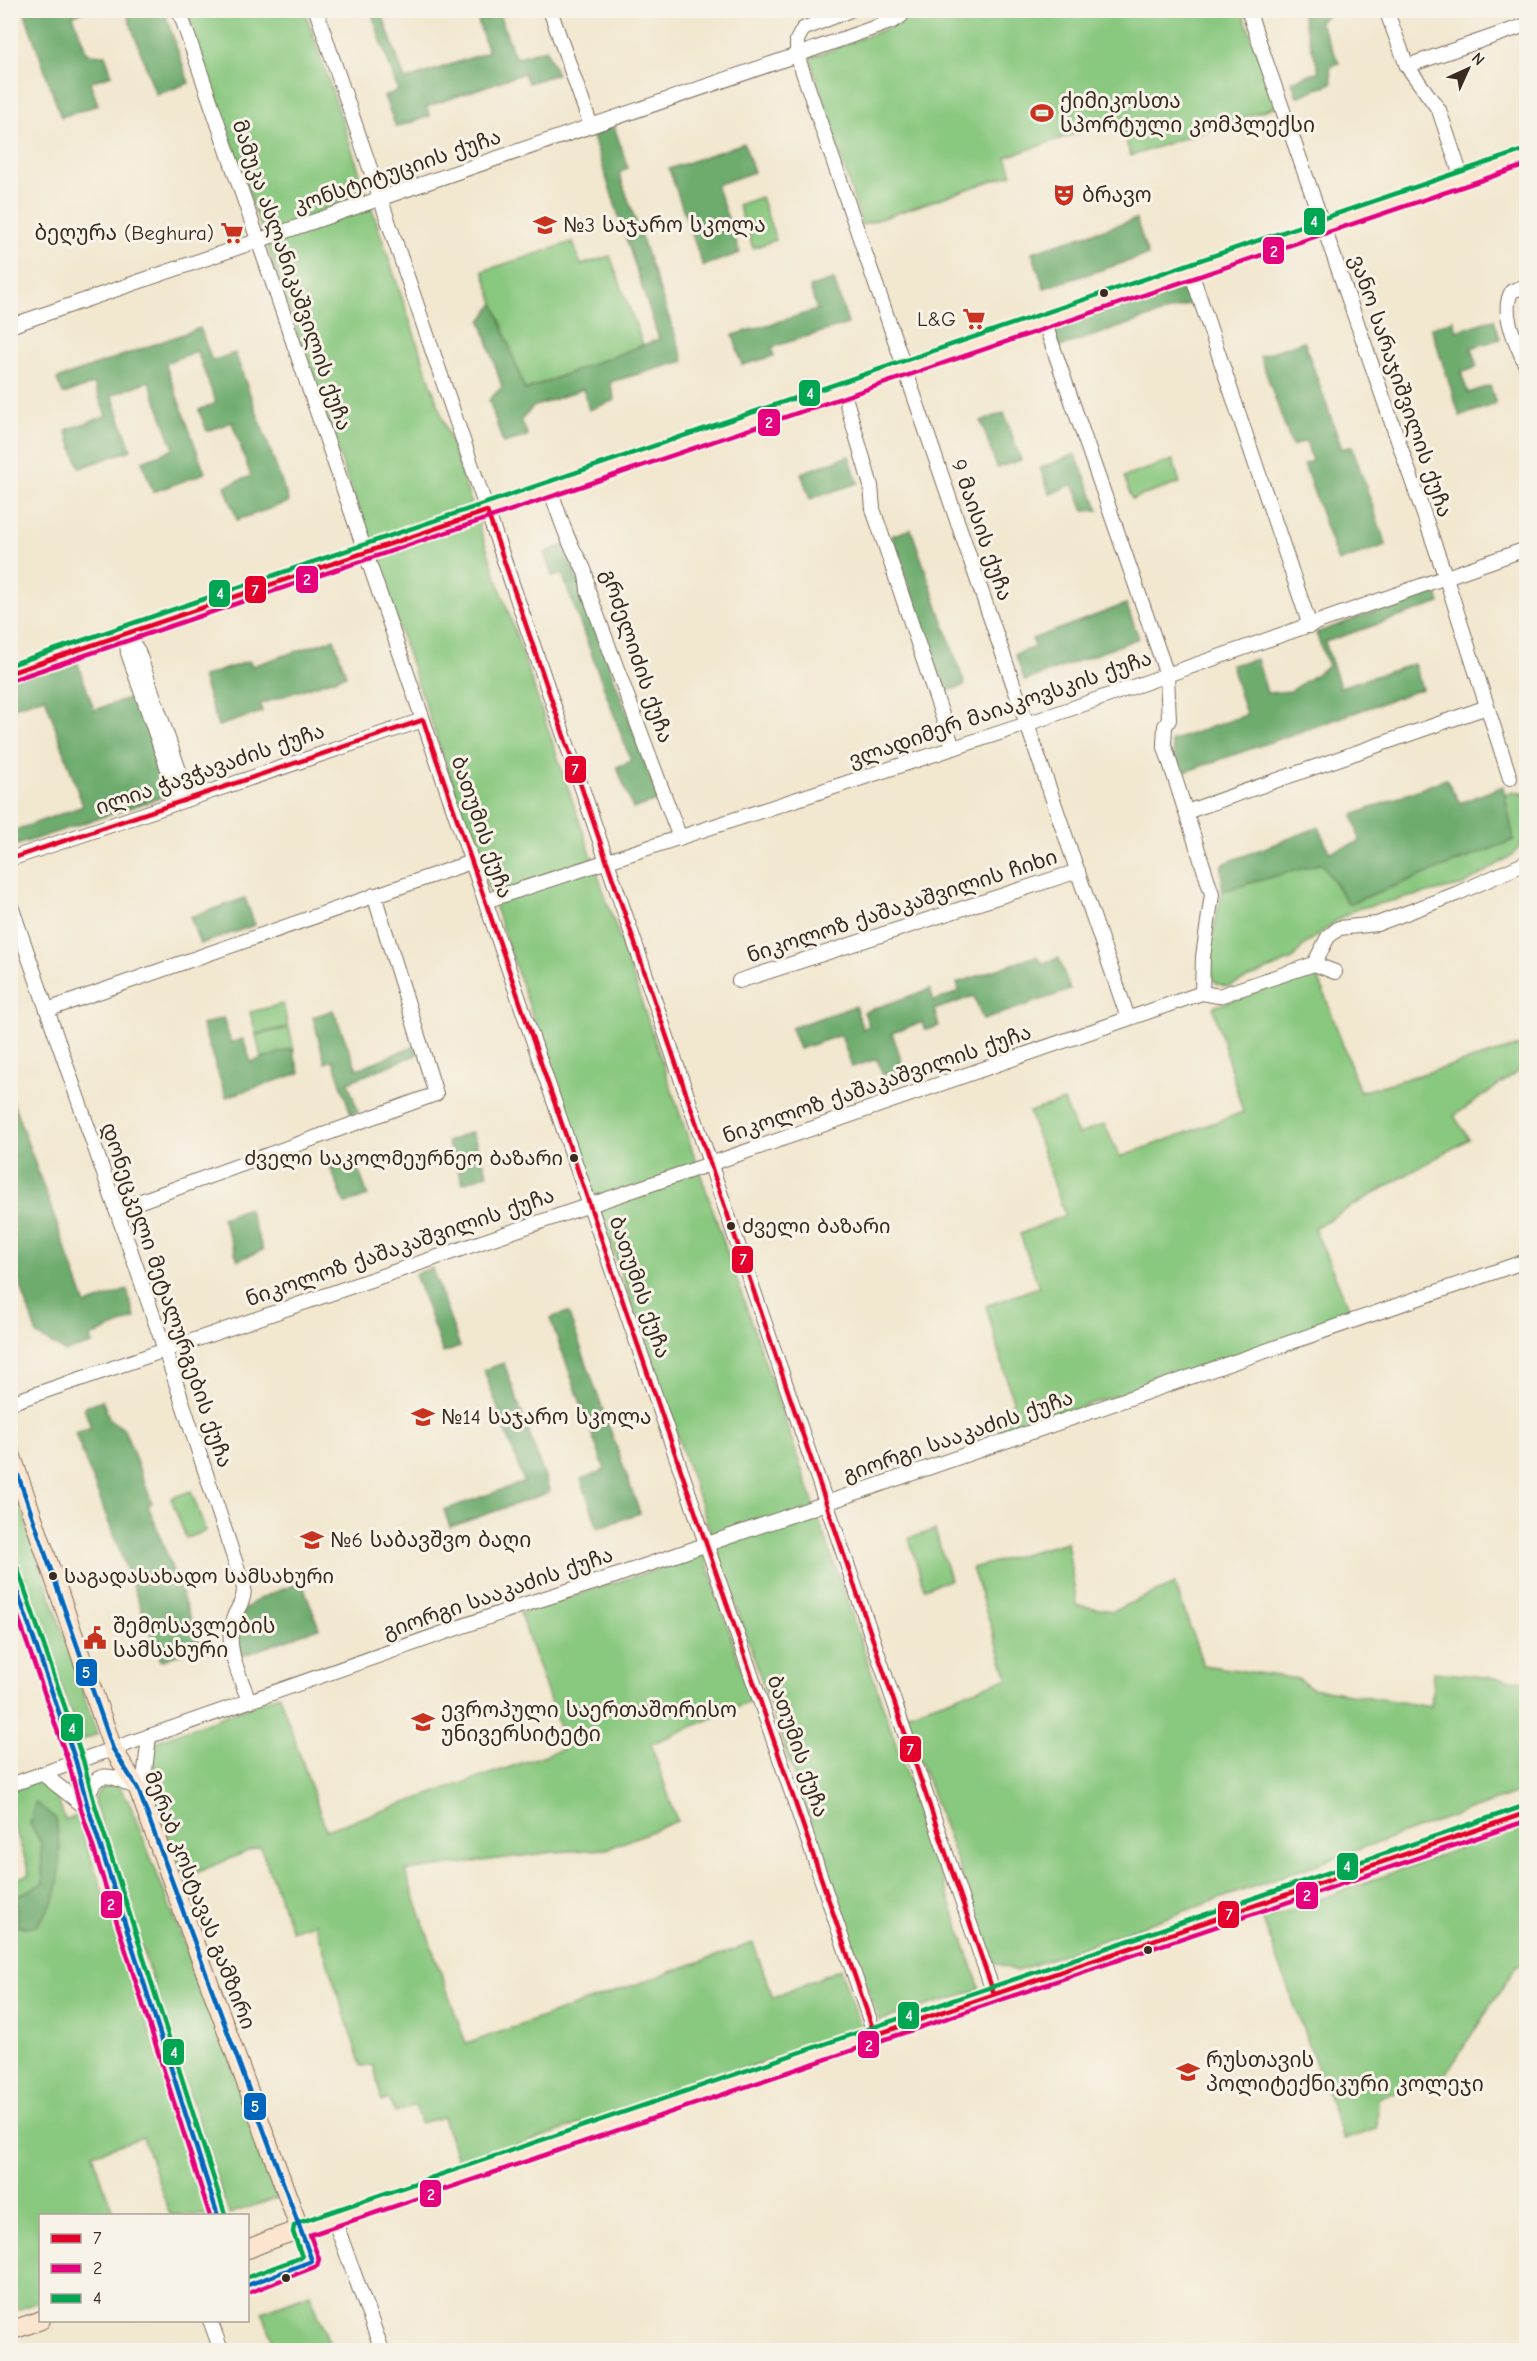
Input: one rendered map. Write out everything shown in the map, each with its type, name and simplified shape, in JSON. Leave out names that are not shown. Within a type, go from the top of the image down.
[{"type":"street","name":"მამუკა ასლანიკაშვილის ქუჩა","points":[[179,10],[365,552]]},
{"type":"street","points":[[316,10],[994,1994]]},
{"type":"street","points":[[550,10],[591,126]]},
{"type":"street","points":[[797,55],[797,40],[804,29],[850,10]]},
{"type":"street","name":"კონსტიტუციის ქუჩა","points":[[10,326],[797,55],[893,21],[901,16],[904,10]]},
{"type":"street","name":"ვანო სარაჯიშვილის ქუჩა","points":[[1248,10],[1446,578],[1510,777]]},
{"type":"street","points":[[1386,10],[1407,66],[1438,110],[1462,179]]},
{"type":"street","points":[[1407,66],[1527,25]]},
{"type":"street","name":"9 მაისის ქუჩა","points":[[797,55],[1128,1018]]},
{"type":"street","points":[[10,673],[1527,157]]},
{"type":"street","points":[[1191,272],[1310,626]]},
{"type":"street","points":[[1527,286],[1512,291],[1507,312],[1527,366]]},
{"type":"street","points":[[1044,321],[1167,675],[1169,720],[1165,726],[1164,744],[1212,894],[1203,957],[1202,993]]},
{"type":"street","points":[[843,390],[871,486],[873,509],[953,748]]},
{"type":"street","name":"გრძელიძის ქუჩა","points":[[550,489],[572,548],[583,562],[587,573],[588,591],[680,838]]},
{"type":"street","name":"ვლადიმერ მაიაკოვსკის ქუჩა","points":[[485,901],[1027,724],[1527,549]]},
{"type":"street","name":"ბათუმის ქუჩა","points":[[365,552],[875,2035]]},
{"type":"street","points":[[126,634],[138,651],[156,718],[184,785],[185,800]]},
{"type":"street","points":[[1186,812],[1487,708]]},
{"type":"street","name":"ილია ჭავჭავაძის ქუჩა","points":[[10,859],[423,720]]},
{"type":"street","points":[[47,1010],[471,862]]},
{"type":"street","points":[[1335,972],[1314,964],[1328,937],[1339,928],[1377,924],[1456,894],[1527,862]]},
{"type":"street","name":"ნიკოლოზ ქაშაკაშვილის ჩიხი","points":[[739,981],[1078,871]]},
{"type":"street","points":[[116,1210],[436,1094],[374,896]]},
{"type":"street","name":"დონეცკელი მეტალურგების ქუჩა","points":[[10,903],[165,1350],[244,1588],[244,1600],[232,1620],[230,1640],[249,1701]]},
{"type":"street","name":"ნიკოლოზ ქაშაკაშვილის ქუჩა","points":[[10,1403],[1202,993],[1219,996],[1314,964]]},
{"type":"street","name":"გიორგი სააკაძის ქუჩა","points":[[10,1785],[520,1606],[706,1545],[1527,1261]]},
{"type":"street","name":"მერაბ კოსტავას გამზირი","points":[[10,1451],[105,1752],[140,1794],[300,2230]]},
{"type":"street","points":[[10,1569],[76,1762],[88,1808],[217,2214]]},
{"type":"street","points":[[88,1808],[90,1790],[95,1782],[109,1775],[117,1777],[140,1794],[149,1736]]},
{"type":"street","points":[[43,1774],[88,1808]]},
{"type":"street","points":[[249,2249],[1527,1813]]},
{"type":"street","points":[[334,2219],[382,2350]]},
{"type":"street","points":[[10,2331],[39,2321]]},
{"type":"street","points":[[211,2322],[221,2350]]},
{"type":"green space","points":[[489,10],[498,11],[515,58],[546,49],[557,74],[528,83],[524,73],[426,107],[430,116],[396,127],[384,96],[398,91],[371,11],[381,11],[405,80],[488,52],[478,21],[491,18]]},
{"type":"green space","points":[[24,11],[86,11],[73,15],[87,54],[105,55],[112,75],[90,82],[98,105],[61,117]]},
{"type":"green space","points":[[126,11],[164,11],[189,83],[156,95]]},
{"type":"green space","points":[[186,11],[305,11],[542,712],[980,1989],[879,2021]]},
{"type":"green space","name":"ქიმიკოსთა სპორტული კომპლექსი","points":[[910,11],[1242,11],[1277,106],[1131,156],[1118,119],[1006,157],[1012,174],[862,225],[810,58],[900,23]]},
{"type":"green space","points":[[1301,11],[1330,11],[1331,13],[1319,21],[1339,63],[1330,67],[1332,83],[1297,97],[1292,81],[1319,71]]},
{"type":"green space","points":[[613,123],[628,168],[619,173],[684,361],[610,382],[615,400],[589,410],[583,389],[533,407],[521,420],[528,436],[503,443],[489,400],[502,387],[481,321],[494,303],[525,390],[659,339],[591,131]]},
{"type":"green space","points":[[744,143],[754,172],[716,185],[740,253],[703,266],[669,169]]},
{"type":"green space","points":[[761,197],[776,240],[753,248],[738,205]]},
{"type":"green space","points":[[1136,219],[1148,255],[1044,288],[1032,252]]},
{"type":"green space","points":[[573,242],[581,265],[610,256],[643,345],[524,390],[483,271]]},
{"type":"green space","points":[[834,280],[848,324],[772,347],[774,356],[742,365],[733,335],[817,310],[810,287]]},
{"type":"green space","points":[[1186,283],[1193,303],[1059,347],[1052,327]]},
{"type":"green space","points":[[1494,319],[1500,339],[1471,348],[1477,367],[1461,373],[1468,393],[1490,386],[1496,404],[1460,416],[1431,328],[1453,320],[1457,331]]},
{"type":"green space","points":[[200,328],[212,361],[235,353],[289,502],[237,520],[225,486],[251,476],[232,422],[207,431],[199,410],[216,403],[197,351],[165,363],[205,473],[153,492],[142,461],[174,449],[149,381],[112,395],[131,450],[80,468],[66,430],[106,416],[94,384],[63,394],[57,379]]},
{"type":"green space","points":[[1304,341],[1342,449],[1352,446],[1386,545],[1338,562],[1304,464],[1312,461],[1306,441],[1292,446],[1260,356]]},
{"type":"green space","points":[[1004,413],[1021,460],[997,468],[981,421]]},
{"type":"green space","points":[[1075,454],[1099,510],[1084,511],[1073,484],[1050,494],[1040,468]]},
{"type":"green space","points":[[849,456],[858,483],[810,499],[801,473]]},
{"type":"green space","points":[[1173,460],[1180,483],[1132,499],[1124,477]]},
{"type":"green space","points":[[911,529],[965,685],[945,692],[891,536]]},
{"type":"green space","points":[[565,545],[659,800],[633,809],[617,767],[631,761],[562,574],[553,577],[544,553]]},
{"type":"green space","points":[[1436,589],[1440,603],[1325,642],[1340,687],[1414,664],[1422,689],[1179,774],[1171,741],[1246,715],[1231,665],[1257,659],[1267,693],[1291,691],[1328,666],[1316,633]]},
{"type":"green space","points":[[1126,604],[1139,638],[1025,681],[1015,654],[1035,647],[1032,639]]},
{"type":"green space","points":[[334,639],[346,675],[260,704],[262,712],[218,726],[202,677],[249,661],[252,666]]},
{"type":"green space","points":[[75,655],[94,710],[139,695],[172,794],[11,847],[10,832],[83,806],[45,697],[11,708],[11,677]]},
{"type":"green space","points":[[1446,779],[1460,803],[1503,786],[1514,840],[1348,904],[1322,863],[1222,891],[1222,864],[1319,827],[1329,852],[1360,842],[1353,815]]},
{"type":"green space","points":[[1514,792],[1526,794],[1526,835],[1519,848],[1511,856],[1464,885],[1356,909],[1302,947],[1293,959],[1228,987],[1218,984],[1207,973],[1207,958],[1222,891],[1322,863],[1348,904],[1513,840],[1505,795]]},
{"type":"green space","points":[[245,898],[255,925],[200,944],[190,917]]},
{"type":"green space","points":[[1036,956],[1043,963],[1059,958],[1070,990],[983,1020],[974,996],[934,1010],[939,1026],[925,1030],[922,1022],[892,1033],[904,1068],[883,1075],[877,1059],[852,1067],[841,1035],[799,1049],[791,1028],[855,1006],[863,1029],[869,1026],[864,1012],[930,989],[934,1001],[959,992],[957,983]]},
{"type":"green space","points":[[1316,971],[1360,1092],[1526,1044],[1526,1066],[1454,1116],[1469,1139],[1314,1228],[1352,1315],[997,1436],[1013,1401],[986,1306],[1039,1287],[1020,1234],[1065,1215],[1029,1112],[1064,1101],[1078,1135],[1104,1124],[1120,1157],[1243,1112],[1213,1007]]},
{"type":"green space","points":[[283,1004],[288,1027],[256,1034],[250,1012]]},
{"type":"green space","points":[[333,1010],[357,1069],[415,1046],[418,1054],[348,1082],[358,1112],[351,1114],[333,1060],[325,1063],[313,1017]]},
{"type":"green space","points":[[223,1018],[231,1043],[243,1039],[251,1062],[292,1049],[300,1073],[226,1097],[202,1025]]},
{"type":"green space","points":[[289,1028],[294,1051],[261,1058],[256,1035]]},
{"type":"green space","points":[[10,1094],[86,1305],[127,1290],[135,1318],[90,1337],[92,1344],[65,1352],[37,1335],[11,1256]]},
{"type":"green space","points":[[472,1132],[488,1174],[463,1183],[447,1142]]},
{"type":"green space","points":[[354,1157],[368,1196],[345,1204],[330,1166]]},
{"type":"green space","points":[[248,1208],[263,1250],[238,1260],[222,1218]]},
{"type":"green space","points":[[432,1268],[460,1347],[443,1353],[415,1274]]},
{"type":"green space","points":[[568,1312],[640,1513],[598,1528],[581,1479],[605,1470],[550,1318]]},
{"type":"green space","points":[[504,1363],[550,1492],[450,1527],[444,1510],[524,1482],[484,1370]]},
{"type":"green space","points":[[102,1400],[110,1420],[124,1429],[152,1503],[148,1505],[201,1646],[161,1661],[75,1433],[91,1427],[84,1407]]},
{"type":"green space","points":[[10,1475],[97,1734],[80,1741],[11,1540]]},
{"type":"green space","points":[[191,1491],[206,1531],[186,1538],[171,1498]]},
{"type":"green space","points":[[935,1530],[950,1580],[924,1588],[909,1538]]},
{"type":"green space","points":[[1067,1542],[1077,1605],[1112,1611],[1175,1584],[1203,1665],[1298,1679],[1312,1688],[1431,1707],[1434,1672],[1526,1681],[1526,1790],[1016,1971],[994,1962],[903,1715],[1008,1678],[972,1568]]},
{"type":"green space","points":[[704,1554],[752,1701],[651,1744],[677,1821],[607,1849],[553,1852],[405,1871],[466,2044],[753,1943],[773,1998],[840,1969],[862,2029],[459,2165],[443,2117],[420,2123],[415,2105],[395,2113],[388,2099],[382,2102],[374,2066],[361,2066],[315,1923],[292,1931],[260,1846],[184,1878],[150,1789],[154,1771],[147,1745],[279,1695],[326,1830],[566,1748],[520,1613]]},
{"type":"green space","points":[[302,1582],[319,1628],[239,1657],[236,1639],[237,1625],[242,1614],[261,1598]]},
{"type":"green space","points":[[49,1775],[65,1820],[77,1816],[209,2208],[208,2214],[170,2214],[143,2137],[93,2154],[114,2214],[39,2214],[39,2302],[11,2312],[10,1881],[30,1874],[15,1828],[11,1825],[11,1790]],"holes":[[[58,1837],[60,1848],[55,1897],[37,1926],[19,1927],[16,1897],[43,1884],[41,1843]]]},
{"type":"green space","points":[[113,1785],[120,1788],[129,1802],[283,2196],[229,2214],[94,1802],[100,1790]]},
{"type":"green space","points":[[35,1802],[56,1819],[59,1880],[52,1902],[37,1926],[18,1927],[16,1897],[43,1883],[41,1843],[30,1824]]},
{"type":"green space","points":[[1526,1824],[1526,1966],[1517,1965],[1447,2073],[1378,2098],[1377,2129],[1344,2140],[1263,1920]]},
{"type":"green space","points":[[310,2294],[332,2350],[277,2350],[262,2312]]},
{"type":"transit line","name":"4","points":[[10,665],[1524,150]]},
{"type":"transit line","name":"2","points":[[12,680],[1526,165]]},
{"type":"transit line","name":"7","points":[[10,673],[487,511],[994,1994]]},
{"type":"transit line","name":"7","points":[[10,859],[423,720],[875,2035],[1526,1813]]},
{"type":"transit line","name":"5","points":[[10,1452],[113,1749],[138,1789],[312,2261],[249,2285]]},
{"type":"transit line","name":"4","points":[[17,1567],[83,1760],[94,1802],[225,2214]]},
{"type":"transit line","name":"5","points":[[10,1570],[76,1762],[87,1804],[217,2214]]},
{"type":"transit line","name":"2","points":[[10,1594],[69,1764],[80,1806],[209,2214]]},
{"type":"transit line","name":"4","points":[[249,2277],[302,2257],[293,2232],[294,2226],[298,2223],[1524,1806]]},
{"type":"transit line","name":"2","points":[[251,2292],[317,2266],[319,2259],[310,2235],[1526,1821]]},
{"type":"place","name":"ქიმიკოსთა სპორტული კომპლექსი","points":[[1042,113]]},
{"type":"place","name":"ბრავო","points":[[1064,195]]},
{"type":"place","name":"№3 საჯარო სკოლა","points":[[545,225]]},
{"type":"place","name":"ბეღურა (Beghura)","points":[[232,233]]},
{"type":"place","name":"L&G","points":[[974,319]]},
{"type":"place","name":"ძველი საკოლმეურნეო ბაზარი","points":[[574,1158]]},
{"type":"place","name":"ძველი ბაზარი","points":[[731,1226]]},
{"type":"place","name":"№14 საჯარო სკოლა","points":[[423,1417]]},
{"type":"place","name":"№6 საბავშვო ბაღი","points":[[312,1540]]},
{"type":"place","name":"საგადასახადო სამსახური","points":[[53,1576]]},
{"type":"place","name":"შემოსავლების სამსახური","points":[[95,1638]]},
{"type":"place","name":"ევროპული საერთაშორისო უნივერსიტეტი","points":[[423,1722]]},
{"type":"place","name":"რუსთავის პოლიტექნიკური კოლეჯი","points":[[1188,2072]]}]
